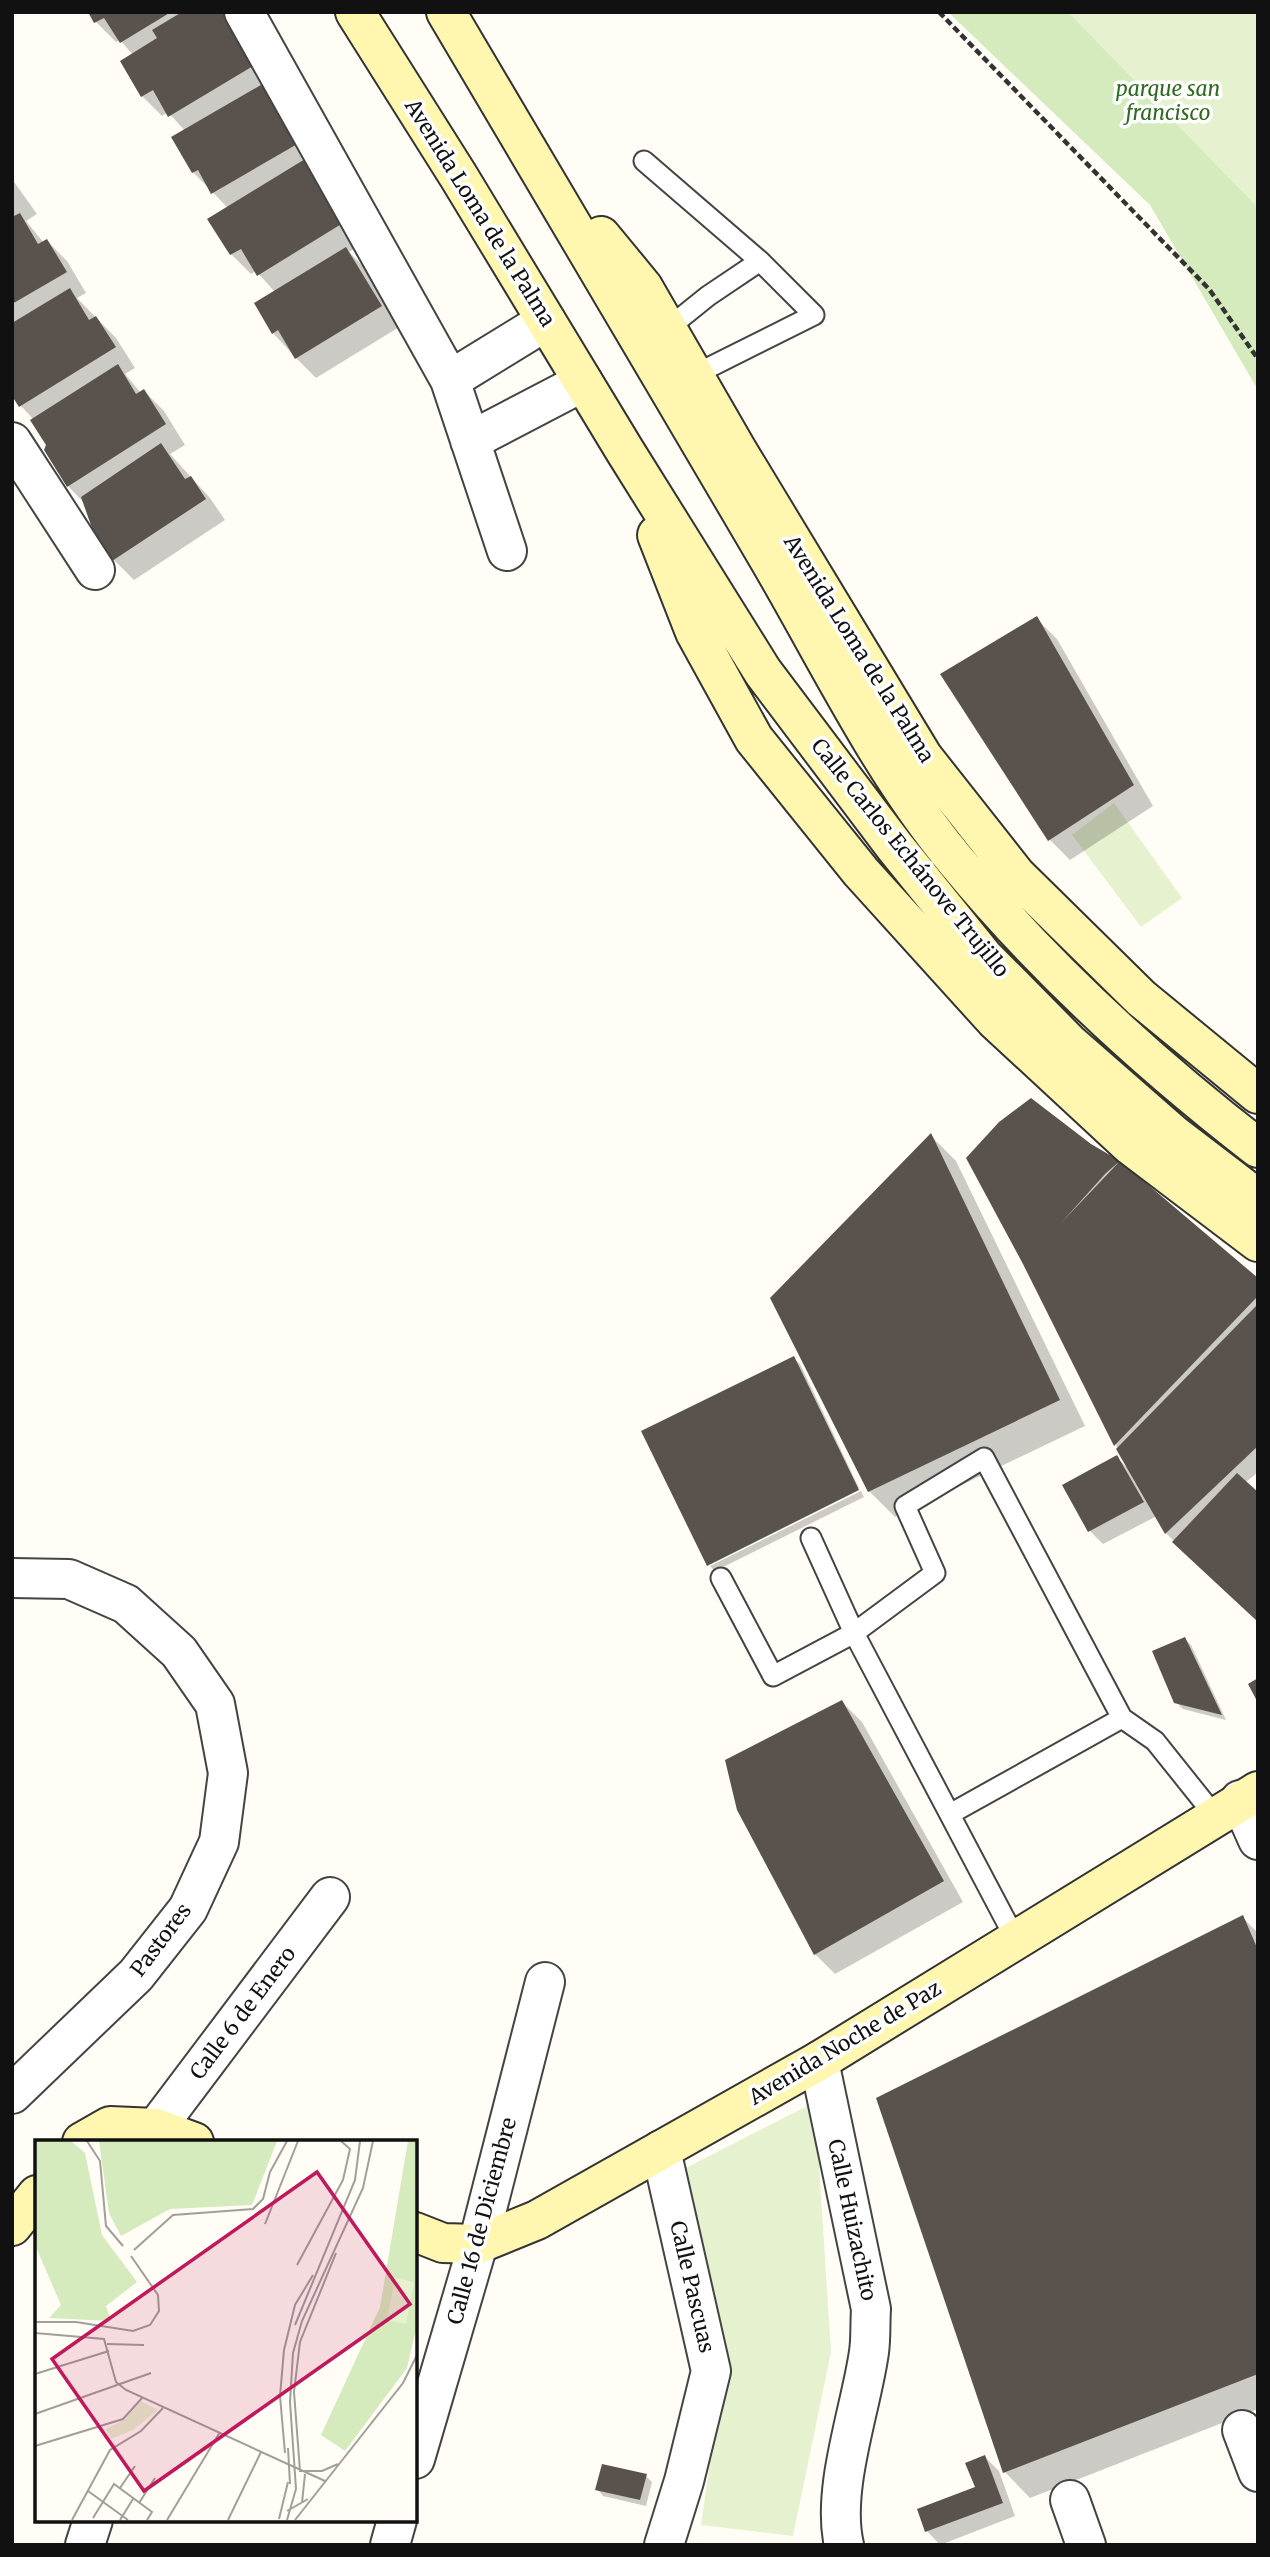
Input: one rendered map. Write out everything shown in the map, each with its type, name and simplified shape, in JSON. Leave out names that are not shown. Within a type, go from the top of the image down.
[{"type":"street","points":[[244,12],[450,380],[507,551]]},
{"type":"street","name":"Avenida Loma de la Palma","points":[[355,12],[764,672]]},
{"type":"street","name":"Avenida Loma de la Palma","points":[[446,12],[806,623]]},
{"type":"street","name":"Avenida Loma de la Palma","points":[[527,148],[643,287],[923,757],[1016,875],[1141,998],[1258,1094]]},
{"type":"street","points":[[450,380],[546,321]]},
{"type":"street","points":[[470,441],[583,382]]},
{"type":"street","points":[[12,442],[95,570]]},
{"type":"street","name":"Avenida Loma de la Palma","points":[[625,451],[695,632],[762,750],[861,872],[995,1020],[1130,1145],[1258,1242]]},
{"type":"street","name":"Calle Carlos Echánove Trujillo","points":[[806,623],[890,771],[954,860],[1055,972],[1181,1089],[1258,1149]]},
{"type":"street","name":"Calle Carlos Echánove Trujillo","points":[[764,672],[895,847],[983,956],[1069,1043],[1173,1134],[1258,1199]]},
{"type":"street","name":"Pastores","points":[[12,1578],[69,1579],[126,1604],[144,1620],[179,1652],[215,1704],[228,1773],[219,1842],[187,1909],[136,1975],[12,2094]]},
{"type":"street","points":[[1238,1802],[1258,1840]]},
{"type":"street","name":"Avenida Noche de Paz","points":[[416,2232],[443,2243],[478,2244],[537,2220],[819,2062],[1238,1802]]},
{"type":"street","name":"Calle 6 de Enero","points":[[156,2128],[330,1898]]},
{"type":"street","name":"Calle 16 de Diciembre","points":[[416,2456],[478,2244],[544,1982]]},
{"type":"street","name":"Calle Huizachito","points":[[819,2062],[871,2309],[869,2351],[843,2485],[841,2532],[844,2545]]},
{"type":"street","points":[[86,2140],[110,2126],[156,2128],[189,2140]]},
{"type":"street","name":"Calle Pascuas","points":[[661,2150],[711,2371],[684,2482],[664,2545]]},
{"type":"street","points":[[12,2226],[35,2197]]},
{"type":"street","points":[[1242,2430],[1258,2472]]},
{"type":"street","points":[[1070,2500],[1086,2545]]},
{"type":"street","points":[[85,2545],[92,2522]]},
{"type":"street","points":[[390,2545],[396,2522]]},
{"type":"lane","points":[[644,161],[760,261],[814,315],[694,374]]},
{"type":"lane","points":[[667,328],[760,261]]},
{"type":"lane","points":[[721,1578],[773,1676],[854,1633],[934,1573],[905,1506],[984,1458],[1122,1718],[1238,1802]]},
{"type":"lane","points":[[811,1538],[854,1633],[1016,1940]]},
{"type":"lane","points":[[950,1814],[1122,1718]]},
{"type":"path","points":[[939,12],[1209,289],[1258,359]]},
{"type":"green space","name":"parque san francisco","points":[[948,12],[1258,12],[1258,390],[1150,205]]},
{"type":"green space","points":[[1068,12],[1258,12],[1258,208]]},
{"type":"green space","points":[[1114,803],[1182,898],[1141,927],[1072,835]]},
{"type":"green space","points":[[815,2102],[831,2352],[793,2536],[701,2525],[724,2365],[676,2173]]},
{"type":"building","points":[[88,12],[171,12],[120,43],[104,18],[94,23]]},
{"type":"building","points":[[182,12],[228,12],[258,63],[168,117],[153,90],[141,97],[120,61],[157,38],[152,30]]},
{"type":"building","points":[[273,78],[306,139],[211,194],[198,170],[192,173],[171,137]]},
{"type":"building","points":[[310,156],[343,223],[257,276],[241,249],[230,255],[207,219]]},
{"type":"building","points":[[20,213],[38,244],[47,239],[67,272],[12,304],[12,217]]},
{"type":"building","points":[[346,247],[382,306],[295,359],[278,330],[272,334],[254,303]]},
{"type":"building","points":[[70,288],[89,320],[96,316],[116,347],[19,407],[12,396],[12,323]]},
{"type":"building","points":[[118,364],[136,394],[144,389],[166,424],[67,487],[44,450],[46,445],[30,420]]},
{"type":"building","points":[[161,443],[185,479],[191,476],[206,499],[112,561],[93,531],[81,497]]},
{"type":"building","points":[[1037,616],[1134,785],[1048,841],[940,674]]},
{"type":"building","points":[[1031,1098],[1091,1144],[1120,1161],[1258,1278],[1258,1296],[1114,1446],[1023,1264],[966,1158],[999,1122]],"holes":[[[1120,1161],[1061,1223],[1106,1173]]]},
{"type":"building","points":[[931,1133],[1060,1400],[868,1492],[770,1298]]},
{"type":"building","points":[[1258,1304],[1258,1446],[1165,1534],[1116,1449]]},
{"type":"building","points":[[794,1356],[859,1490],[707,1566],[641,1431]]},
{"type":"building","points":[[1117,1455],[1144,1502],[1088,1532],[1062,1485]]},
{"type":"building","points":[[1237,1473],[1258,1492],[1258,1622],[1172,1542]]},
{"type":"building","points":[[1185,1637],[1222,1715],[1174,1703],[1152,1651]]},
{"type":"building","points":[[1258,1678],[1258,1703],[1248,1684]]},
{"type":"building","points":[[842,1700],[944,1881],[814,1955],[737,1810],[725,1760]]},
{"type":"building","points":[[1243,1915],[1258,1950],[1258,2374],[1003,2473],[876,2098]]},
{"type":"building","points":[[985,2455],[1003,2503],[925,2532],[917,2509],[975,2487],[965,2463]]},
{"type":"building","points":[[602,2464],[647,2474],[640,2500],[595,2490]]}]
